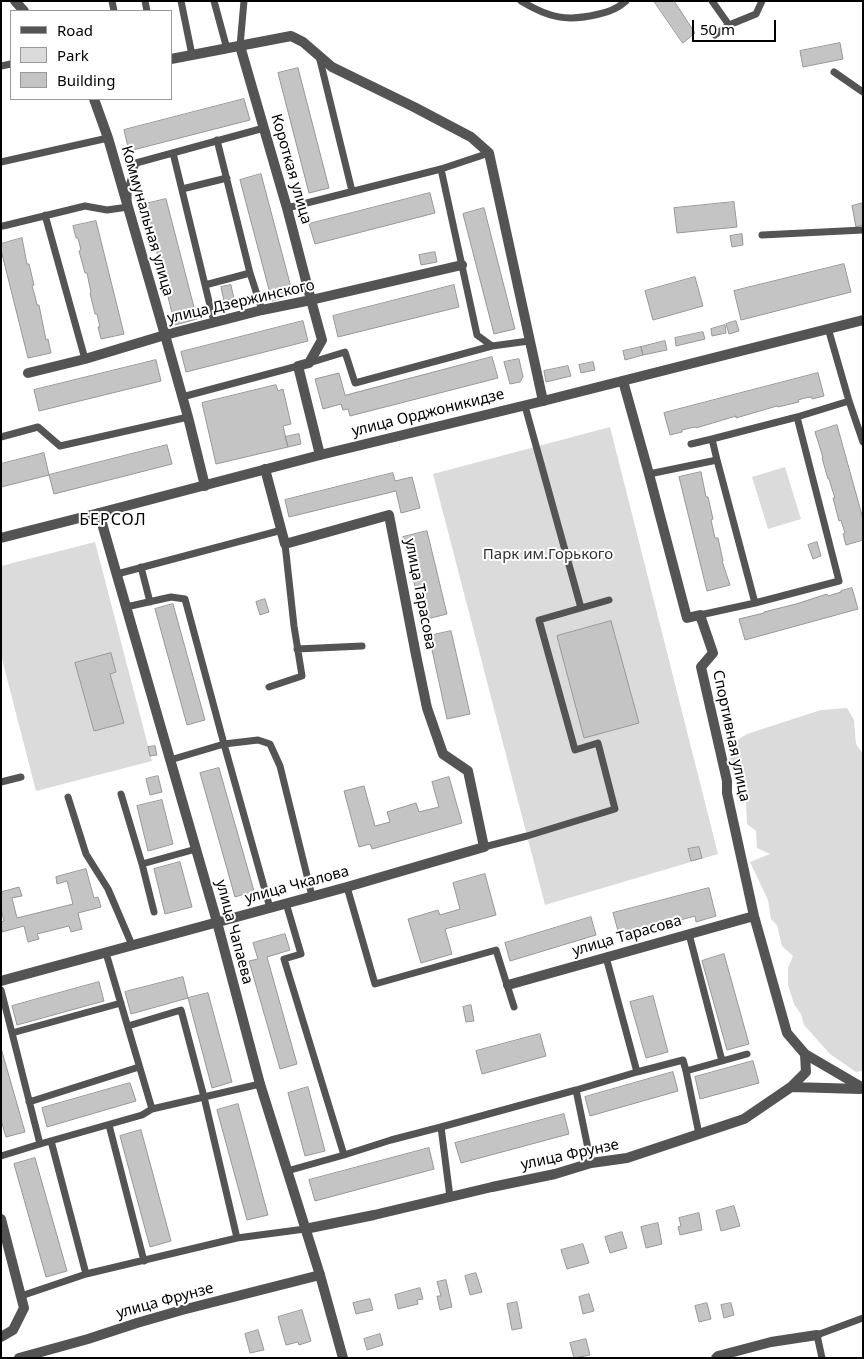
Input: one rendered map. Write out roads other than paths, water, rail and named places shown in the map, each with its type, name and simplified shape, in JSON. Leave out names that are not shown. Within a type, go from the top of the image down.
[{"type":"street","points":[[172,59],[291,36],[302,42],[332,67],[471,137],[489,153],[543,401]]},
{"type":"street","name":"Короткая улица","points":[[240,46],[287,208],[322,340],[309,363]]},
{"type":"street","name":"Коммунальная улица","points":[[94,100],[108,138],[165,335],[205,486]]},
{"type":"street","name":"улица Дзержинского","points":[[28,373],[262,310],[462,265]]},
{"type":"street","name":"улица Орджоникидзе","points":[[1,538],[320,455],[525,406],[863,320]]},
{"type":"street","points":[[309,363],[298,366],[320,455]]},
{"type":"street","points":[[623,380],[687,618],[700,615]]},
{"type":"street","points":[[265,469],[285,544]]},
{"type":"street","name":"улица Чапаева","points":[[99,513],[217,922],[260,1084],[320,1275],[343,1358]]},
{"type":"street","name":"улица Тарасова","points":[[285,544],[389,515],[427,708],[443,754],[468,771],[484,847]]},
{"type":"street","name":"Спортивная улица","points":[[700,615],[713,653],[700,667],[727,781],[727,793],[754,916],[786,1033],[805,1054]]},
{"type":"street","name":"улица Чкалова","points":[[1,981],[347,887],[484,847]]},
{"type":"street","name":"улица Тарасова","points":[[508,985],[754,916]]},
{"type":"street","points":[[805,1054],[863,1089]]},
{"type":"street","name":"улица Фрунзе","points":[[305,1229],[555,1174],[591,1163],[627,1158],[744,1119],[791,1087],[806,1072],[805,1054]]},
{"type":"street","points":[[791,1087],[863,1089]]},
{"type":"street","points":[[1,1219],[3,1236],[24,1308],[13,1330],[1,1337]]},
{"type":"street","name":"улица Фрунзе","points":[[19,1358],[155,1318],[320,1275]]},
{"type":"street","points":[[716,1358],[772,1342],[817,1335]]},
{"type":"lane","points":[[180,1],[192,55]]},
{"type":"lane","points":[[214,1],[226,49]]},
{"type":"lane","points":[[240,46],[244,1]]},
{"type":"lane","points":[[521,1],[535,10],[566,19],[582,19],[620,7],[626,1]]},
{"type":"lane","points":[[712,1],[729,25]]},
{"type":"lane","points":[[715,36],[729,25],[756,14],[762,1]]},
{"type":"lane","points":[[319,56],[352,191]]},
{"type":"lane","points":[[834,72],[863,92]]},
{"type":"lane","points":[[3,226],[86,206],[107,210],[128,207],[128,189],[136,163],[264,128]]},
{"type":"lane","points":[[1,162],[108,138]]},
{"type":"lane","points":[[217,140],[250,273],[262,310]]},
{"type":"lane","points":[[173,152],[214,322]]},
{"type":"lane","points":[[287,208],[441,169],[489,153]]},
{"type":"lane","points":[[441,169],[477,335],[492,346]]},
{"type":"lane","points":[[182,189],[227,178]]},
{"type":"lane","points":[[45,215],[85,359]]},
{"type":"lane","points":[[762,235],[863,230]]},
{"type":"lane","points":[[205,285],[250,273]]},
{"type":"lane","points":[[828,328],[848,401],[863,442]]},
{"type":"lane","points":[[309,363],[345,352],[355,383],[492,346],[529,341]]},
{"type":"lane","points":[[182,397],[298,366]]},
{"type":"lane","points":[[691,444],[797,417],[848,401]]},
{"type":"lane","points":[[525,406],[581,608]]},
{"type":"lane","points":[[1,437],[38,427],[60,446],[188,416]]},
{"type":"lane","points":[[700,615],[839,581],[797,417]]},
{"type":"lane","points":[[712,439],[755,603]]},
{"type":"lane","points":[[649,474],[717,460]]},
{"type":"lane","points":[[117,574],[282,530]]},
{"type":"lane","points":[[269,687],[302,676],[294,626],[285,544]]},
{"type":"lane","points":[[140,567],[150,602]]},
{"type":"lane","points":[[126,607],[171,597],[185,599],[270,908]]},
{"type":"lane","points":[[484,847],[615,809],[598,743],[575,750],[539,620],[609,600]]},
{"type":"lane","points":[[297,649],[362,646]]},
{"type":"lane","points":[[170,760],[224,744],[258,740],[270,744],[280,766],[312,896]]},
{"type":"lane","points":[[1,782],[21,777]]},
{"type":"lane","points":[[122,794],[154,912]]},
{"type":"lane","points":[[68,798],[86,854],[108,889],[132,945]]},
{"type":"lane","points":[[142,864],[196,849]]},
{"type":"lane","points":[[347,887],[375,984],[496,950],[514,1007]]},
{"type":"lane","points":[[286,903],[301,954],[284,959],[344,1155]]},
{"type":"lane","points":[[689,934],[722,1062]]},
{"type":"lane","points":[[106,952],[152,1109]]},
{"type":"lane","points":[[606,957],[637,1072]]},
{"type":"lane","points":[[1,990],[40,1144]]},
{"type":"lane","points":[[12,1033],[121,1003]]},
{"type":"lane","points":[[128,1026],[181,1010],[204,1097],[237,1238]]},
{"type":"lane","points":[[686,1071],[747,1054]]},
{"type":"lane","points":[[287,1170],[683,1060],[699,1134]]},
{"type":"lane","points":[[30,1102],[139,1067]]},
{"type":"lane","points":[[1,1156],[142,1115],[152,1109],[260,1084]]},
{"type":"lane","points":[[576,1090],[591,1163]]},
{"type":"lane","points":[[109,1125],[144,1261]]},
{"type":"lane","points":[[441,1127],[450,1197]]},
{"type":"lane","points":[[51,1141],[86,1274]]},
{"type":"lane","points":[[21,1296],[86,1274],[237,1238],[305,1229]]},
{"type":"lane","points":[[822,1358],[817,1335],[863,1318]]},
{"type":"district","name":"БЕРСОЛ","points":[[113,520]]},
{"type":"park label","name":"Парк им.Горького","points":[[548,555]]}]
